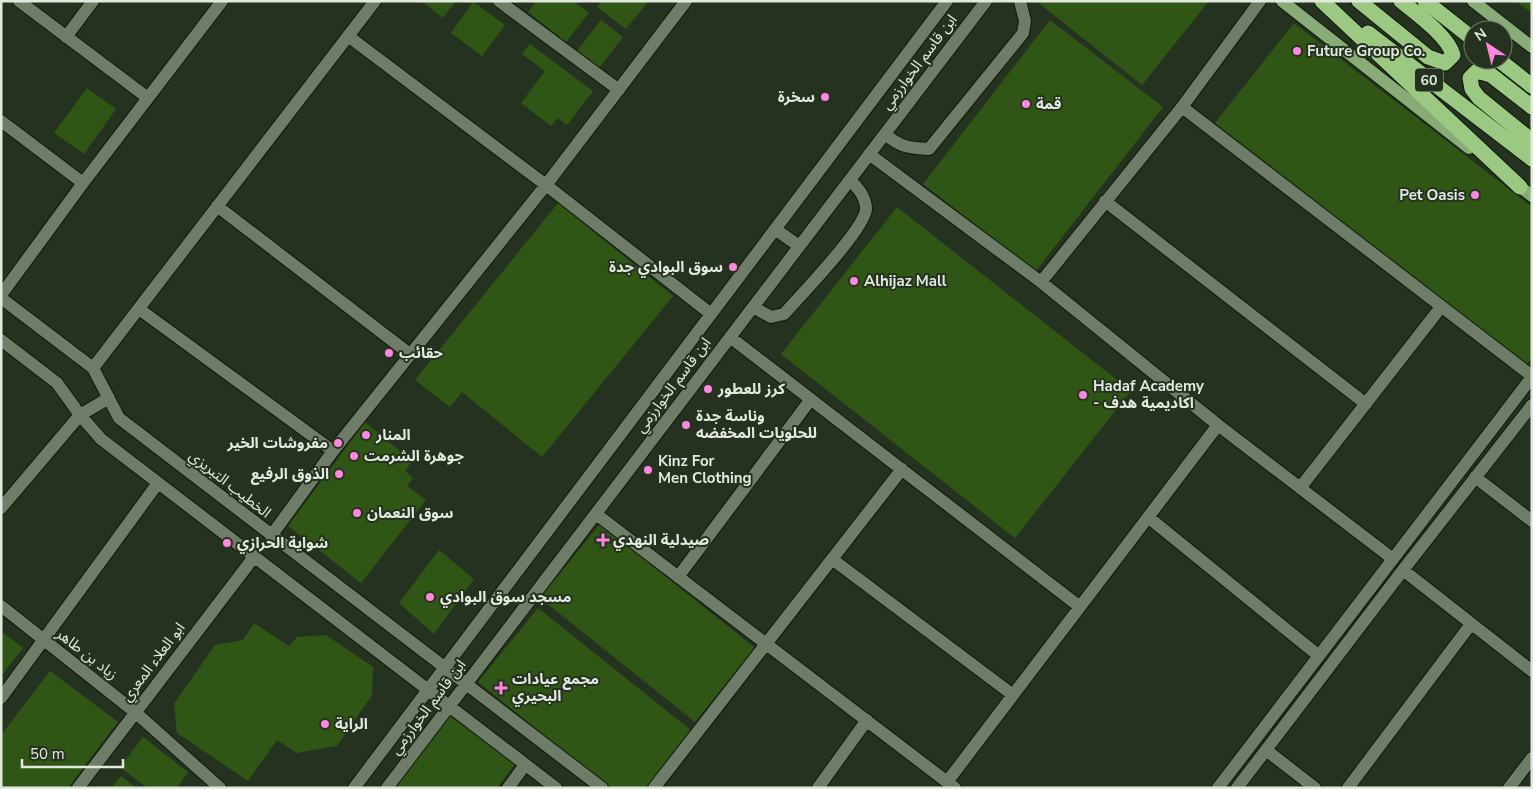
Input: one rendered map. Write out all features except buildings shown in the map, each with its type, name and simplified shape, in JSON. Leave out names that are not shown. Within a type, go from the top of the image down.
[{"type":"highway","points":[[1322,1],[1526,192]]},
{"type":"highway","name":"60","points":[[1327,1],[1532,158]]},
{"type":"highway","points":[[1359,1],[1428,57],[1445,63],[1453,55],[1451,47],[1401,1]]},
{"type":"highway","points":[[1425,1],[1463,31]]},
{"type":"highway","points":[[1512,70],[1532,86]]},
{"type":"highway","points":[[1532,107],[1491,75],[1477,72],[1470,78],[1472,89],[1479,98],[1532,141]]},
{"type":"main road","points":[[1282,1],[1526,192]]},
{"type":"main road","points":[[1473,1],[1532,47]]},
{"type":"street","points":[[19,1],[148,98]]},
{"type":"street","points":[[66,37],[93,1]]},
{"type":"street","points":[[1,297],[83,183],[222,1]]},
{"type":"street","points":[[93,368],[375,1]]},
{"type":"street","points":[[499,1],[619,90]]},
{"type":"street","points":[[271,536],[334,451],[546,185],[686,1]]},
{"type":"street","name":"ابن قاسم الخوارزمي","points":[[354,788],[946,1]]},
{"type":"street","name":"ابن قاسم الخوارزمي","points":[[387,788],[986,1]]},
{"type":"street","points":[[885,134],[895,143],[909,148],[929,149],[1023,33],[1025,20],[1020,1]]},
{"type":"street","points":[[1040,282],[1182,107],[1260,1]]},
{"type":"street","points":[[348,36],[546,185],[711,314]]},
{"type":"street","points":[[1182,107],[1532,376],[1218,788]]},
{"type":"street","points":[[1,121],[83,183]]},
{"type":"street","points":[[869,154],[1040,282],[1218,425],[1393,559]]},
{"type":"street","points":[[753,307],[771,317],[784,314],[857,231],[866,211],[865,199],[850,180]]},
{"type":"street","points":[[1106,201],[1366,404]]},
{"type":"street","points":[[218,206],[411,355]]},
{"type":"street","points":[[775,229],[799,246]]},
{"type":"street","name":"الخطيب التبريزي","points":[[1,297],[93,368],[119,418],[602,788]]},
{"type":"street","points":[[1300,488],[1441,307]]},
{"type":"street","points":[[138,309],[334,451]]},
{"type":"street","points":[[730,337],[1080,607]]},
{"type":"street","points":[[1,340],[57,383],[80,415],[101,439],[556,788]]},
{"type":"street","points":[[1,508],[80,415],[109,398]]},
{"type":"street","points":[[678,576],[811,399]]},
{"type":"street","points":[[1238,788],[1403,570],[1532,406]]},
{"type":"street","points":[[596,514],[951,785],[1013,695],[1218,425]]},
{"type":"street","points":[[654,788],[902,469]]},
{"type":"street","points":[[1475,477],[1532,521]]},
{"type":"street","points":[[1,698],[158,483]]},
{"type":"street","points":[[1148,517],[1319,656]]},
{"type":"street","name":"ابو العلاء المعري","points":[[78,788],[254,557]]},
{"type":"street","points":[[832,559],[1013,695]]},
{"type":"street","points":[[1403,570],[1532,671]]},
{"type":"street","name":"زياد بن طاهر","points":[[1,606],[136,712],[220,788]]},
{"type":"street","points":[[1348,788],[1471,624]]},
{"type":"street","points":[[818,788],[867,720]]},
{"type":"street","points":[[1266,750],[1315,788]]},
{"type":"street","points":[[1509,788],[1532,758]]},
{"type":"street","points":[[508,788],[525,765]]},
{"type":"place","name":"Future Group Co.","points":[[1297,51]]},
{"type":"place","name":"سخرة","points":[[825,97]]},
{"type":"place","name":"قمة","points":[[1026,104]]},
{"type":"place","name":"Pet Oasis","points":[[1475,195]]},
{"type":"place","name":"سوق البوادي جدة","points":[[733,267]]},
{"type":"place","name":"Alhijaz Mall","points":[[854,281]]},
{"type":"place","name":"حقائب","points":[[389,353]]},
{"type":"place","name":"كرز للعطور","points":[[708,389]]},
{"type":"place","name":"Hadaf Academy - اكاديمية هدف","points":[[1083,395]]},
{"type":"place","name":"وناسة جدة للحلويات المخفضه","points":[[686,425]]},
{"type":"place","name":"المنار","points":[[366,435]]},
{"type":"place","name":"مفروشات الخير","points":[[338,443]]},
{"type":"place","name":"جوهرة الشرمت","points":[[354,456]]},
{"type":"place","name":"Kinz For Men Clothing","points":[[648,470]]},
{"type":"place","name":"الذوق الرفيع","points":[[339,474]]},
{"type":"place","name":"سوق النعمان","points":[[357,513]]},
{"type":"place","name":"صيدلية النهدي","points":[[603,540]]},
{"type":"place","name":"شواية الحرازي","points":[[227,543]]},
{"type":"place","name":"مسجد سوق البوادي","points":[[430,597]]},
{"type":"place","name":"مجمع عيادات البحيري","points":[[501,688]]},
{"type":"place","name":"الراية","points":[[325,724]]}]
